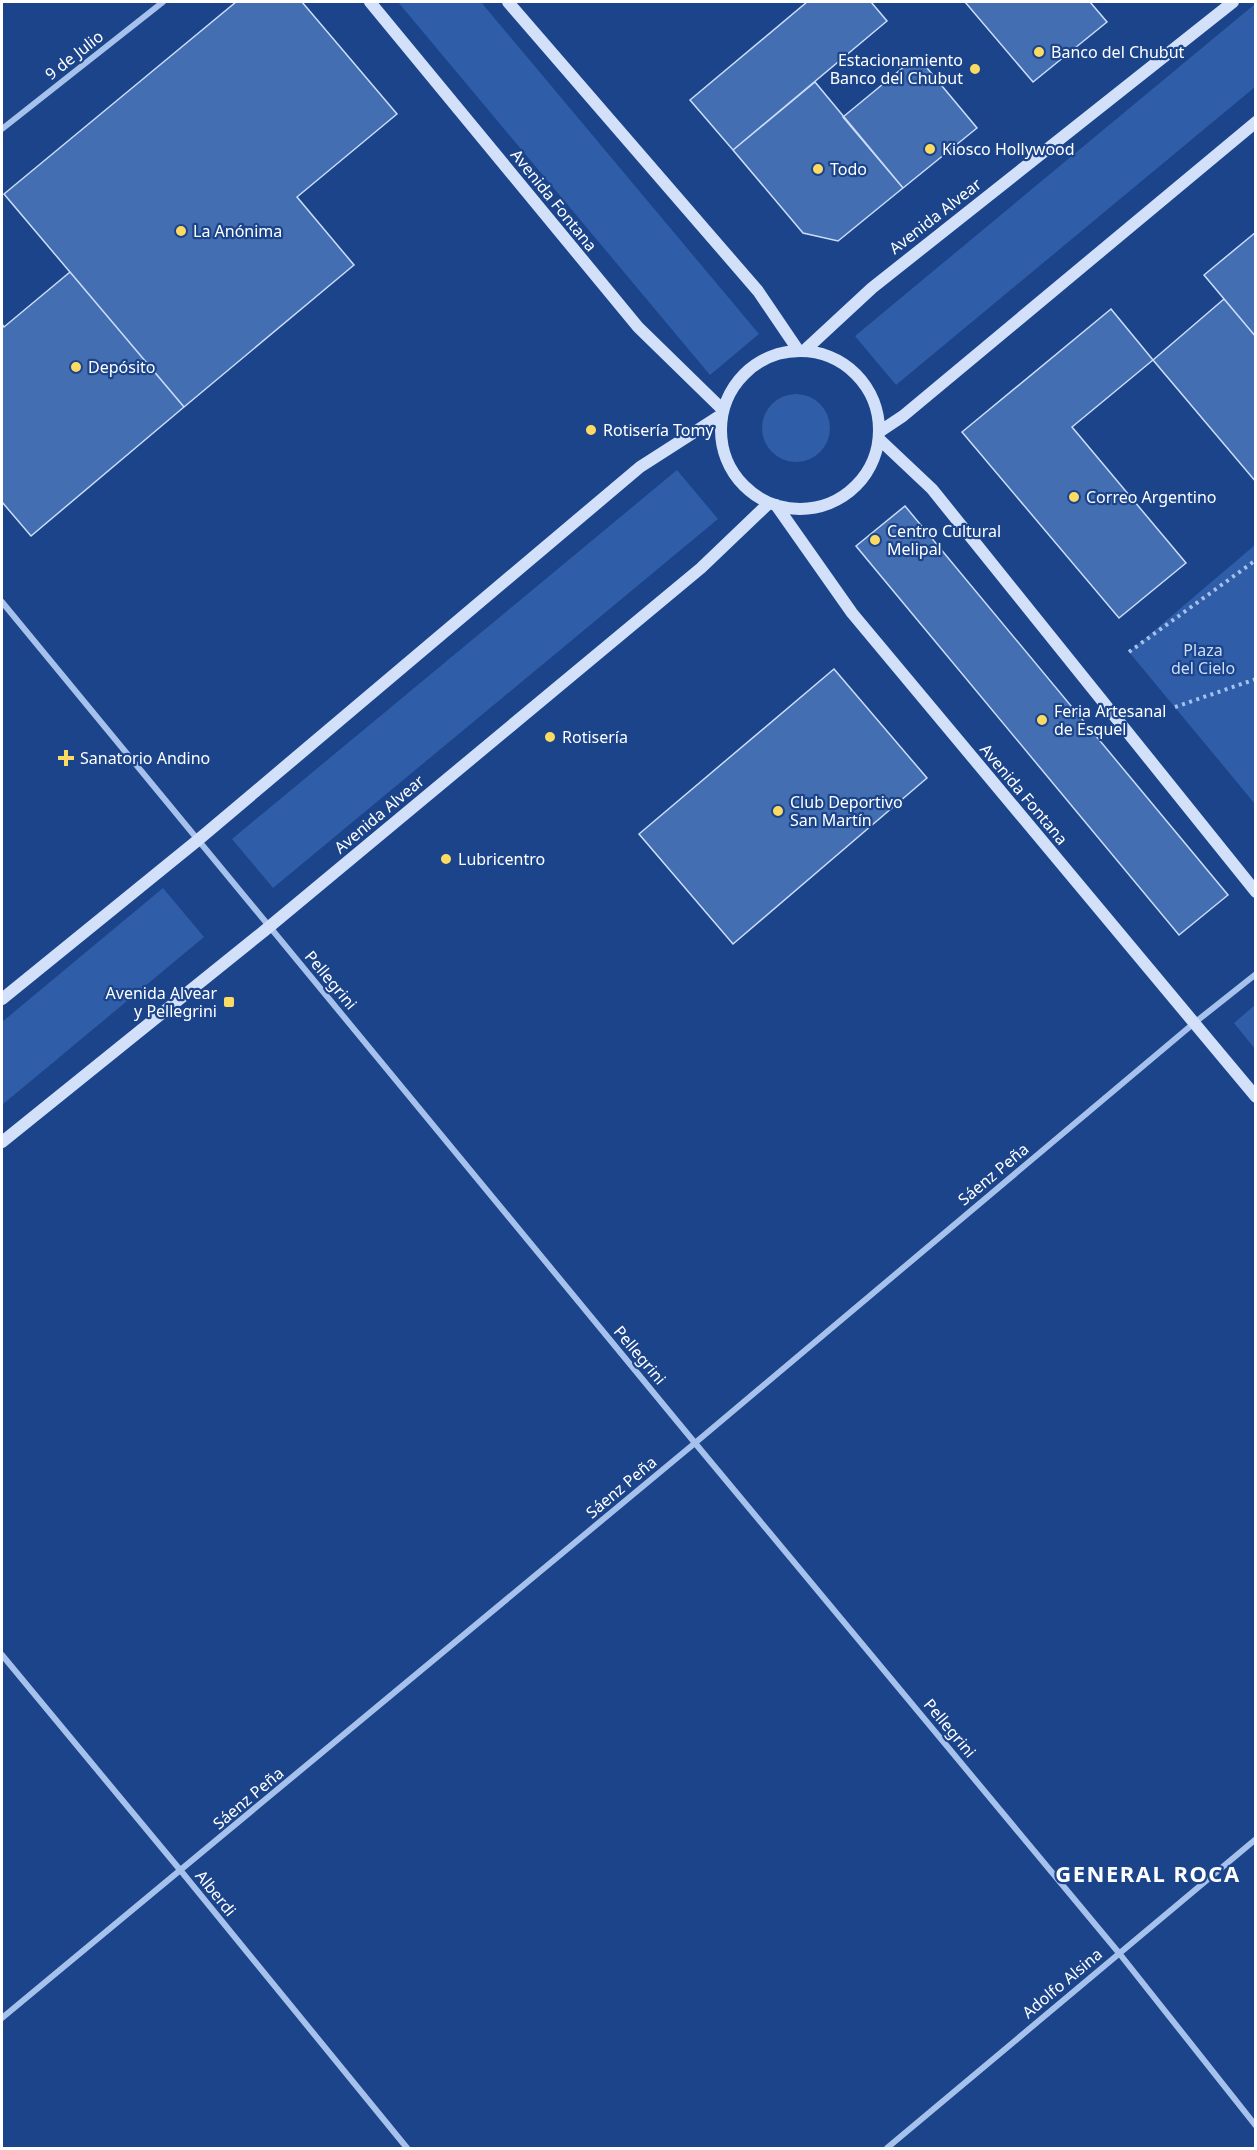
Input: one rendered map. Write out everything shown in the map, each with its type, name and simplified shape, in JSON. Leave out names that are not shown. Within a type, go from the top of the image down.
[{"type":"main road","name":"Avenida Fontana","points":[[370,2],[638,327],[722,412]]},
{"type":"main road","points":[[508,2],[758,291],[801,351]]},
{"type":"main road","name":"Avenida Alvear","points":[[801,351],[872,288],[1233,2]]},
{"type":"main road","points":[[879,436],[1256,122]]},
{"type":"main road","points":[[801,351],[817,352],[836,359],[852,370],[866,386],[875,403],[879,436],[873,462],[863,479],[848,493],[831,503],[812,508],[790,508],[772,504],[750,492],[735,477],[725,458],[720,437],[722,412],[728,395],[740,377],[757,363],[776,354],[801,351]]},
{"type":"main road","points":[[2,999],[198,840],[640,466],[722,412]]},
{"type":"main road","points":[[879,436],[932,489],[1256,892]]},
{"type":"main road","name":"Avenida Fontana","points":[[772,504],[852,613],[1256,1097]]},
{"type":"main road","name":"Avenida Alvear","points":[[2,1142],[269,927],[701,568],[772,504]]},
{"type":"street","name":"9 de Julio","points":[[2,129],[163,2]]},
{"type":"street","name":"Pellegrini","points":[[2,602],[1119,1953],[1256,2126]]},
{"type":"street","name":"Sáenz Peña","points":[[2,2018],[695,1443],[1193,1024],[1256,974]]},
{"type":"street","name":"Alberdi","points":[[2,1655],[407,2148]]},
{"type":"street","name":"Adolfo Alsina","points":[[887,2148],[1256,1839]]},
{"type":"path","points":[[1129,652],[1256,560]]},
{"type":"path","points":[[1175,707],[1256,679]]},
{"type":"green space","points":[[398,2],[481,2],[759,334],[710,375]]},
{"type":"green space","points":[[1255,4],[1255,87],[896,385],[855,336]]},
{"type":"green space","points":[[789,394],[803,394],[815,399],[825,409],[830,428],[825,447],[815,457],[803,462],[789,462],[777,457],[767,447],[762,435],[762,421],[767,409],[777,399]]},
{"type":"green space","points":[[677,470],[718,519],[273,888],[232,839]]},
{"type":"green space","name":"Plaza del Cielo","points":[[1255,545],[1255,804],[1129,652]]},
{"type":"green space","points":[[163,888],[204,937],[2,1105],[2,1022]]},
{"type":"green space","points":[[1255,1005],[1255,1049],[1234,1023]]},
{"type":"building","name":"La Anónima","points":[[236,2],[302,2],[397,114],[297,197],[354,265],[184,407],[4,194]]},
{"type":"building","points":[[807,2],[871,2],[887,21],[733,150],[690,100]]},
{"type":"building","name":"Banco del Chubut","points":[[965,2],[1090,2],[1107,22],[1033,82]]},
{"type":"building","points":[[917,56],[977,128],[903,188],[843,117]]},
{"type":"building","name":"Todo","points":[[815,82],[903,188],[838,241],[803,233],[733,150]]},
{"type":"building","points":[[1256,232],[1256,337],[1204,275]]},
{"type":"building","name":"Depósito","points":[[70,272],[184,407],[31,536],[2,502],[2,324],[4,327]]},
{"type":"building","points":[[1224,299],[1256,337],[1256,482],[1153,360]]},
{"type":"building","name":"Correo Argentino","points":[[1111,309],[1153,360],[1072,427],[1186,563],[1119,618],[962,432]]},
{"type":"building","name":"Feria Artesanal de Esquel","points":[[905,506],[1228,895],[1179,935],[856,546]]},
{"type":"building","name":"Club Deportivo San Martín","points":[[834,669],[927,778],[733,944],[639,834]]},
{"type":"place","name":"Banco del Chubut","points":[[1039,52]]},
{"type":"place","name":"Estacionamiento Banco del Chubut","points":[[975,69]]},
{"type":"place","name":"Kiosco Hollywood","points":[[930,149]]},
{"type":"place","name":"Todo","points":[[818,169]]},
{"type":"place","name":"La Anónima","points":[[181,231]]},
{"type":"place","name":"Depósito","points":[[76,367]]},
{"type":"place","name":"Rotisería Tomy","points":[[591,430]]},
{"type":"place","name":"Correo Argentino","points":[[1074,497]]},
{"type":"place","name":"Centro Cultural Melipal","points":[[875,540]]},
{"type":"place","name":"Feria Artesanal de Esquel","points":[[1042,720]]},
{"type":"place","name":"Rotisería","points":[[550,737]]},
{"type":"place","name":"Sanatorio Andino","points":[[66,758]]},
{"type":"place","name":"Club Deportivo San Martín","points":[[778,811]]},
{"type":"place","name":"Lubricentro","points":[[446,859]]},
{"type":"place","name":"Avenida Alvear y Pellegrini","points":[[229,1002]]},
{"type":"district","name":"GENERAL ROCA","points":[[1148,1874]]}]
